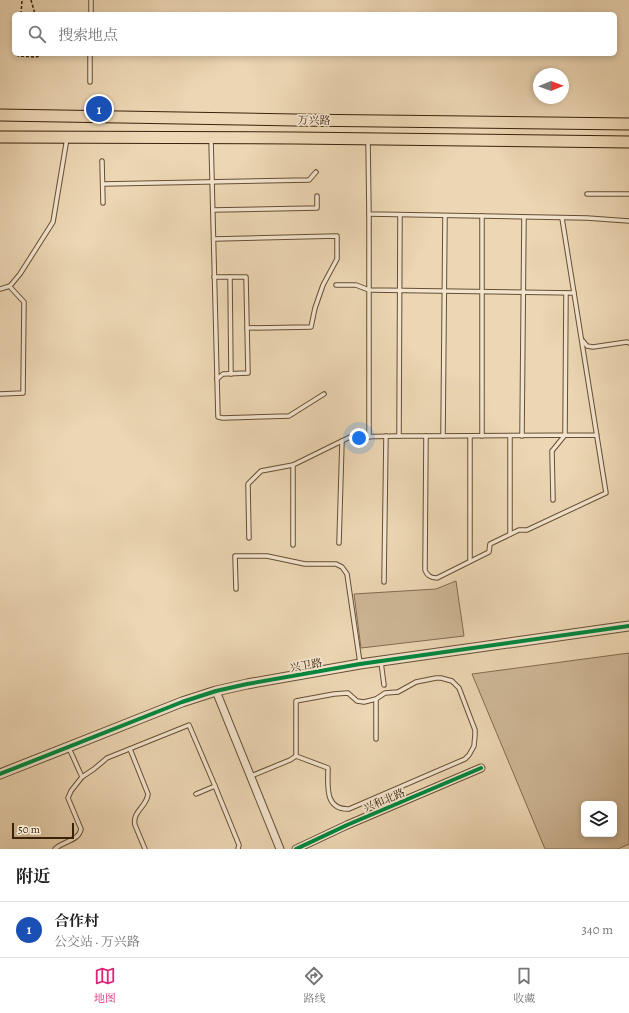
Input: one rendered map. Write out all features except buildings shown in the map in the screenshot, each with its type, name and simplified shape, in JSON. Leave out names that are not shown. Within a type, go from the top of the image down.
[{"type":"main road","name":"万兴路","points":[[0,115],[629,124]]},
{"type":"main road","name":"万兴路","points":[[0,137],[629,142]]},
{"type":"street","name":"兴卫路","points":[[0,774],[182,702],[216,691],[360,664],[629,626]]},
{"type":"street","points":[[216,691],[280,849]]},
{"type":"street","name":"兴和北路","points":[[296,849],[347,825],[480,768]]},
{"type":"lane","points":[[91,0],[91,12]]},
{"type":"lane","points":[[90,56],[90,82]]},
{"type":"lane","points":[[0,289],[10,286],[20,274],[53,222],[67,137]]},
{"type":"lane","points":[[211,138],[218,417],[289,416],[324,394]]},
{"type":"lane","points":[[368,139],[369,437]]},
{"type":"lane","points":[[102,161],[103,203]]},
{"type":"lane","points":[[102,184],[309,180],[316,172]]},
{"type":"lane","points":[[587,194],[629,194]]},
{"type":"lane","points":[[213,210],[317,208],[317,196]]},
{"type":"lane","points":[[369,214],[587,218],[629,221]]},
{"type":"lane","points":[[399,436],[400,215]]},
{"type":"lane","points":[[443,436],[445,216]]},
{"type":"lane","points":[[482,216],[482,436]]},
{"type":"lane","points":[[522,436],[524,217]]},
{"type":"lane","points":[[426,436],[425,570],[431,577],[437,578],[489,552],[490,544],[510,534],[519,530],[527,530],[606,493],[562,218]]},
{"type":"lane","points":[[214,239],[337,236],[337,259],[323,285],[315,308],[311,327],[247,328]]},
{"type":"lane","points":[[214,277],[246,277],[248,373],[223,374],[217,379]]},
{"type":"lane","points":[[230,277],[231,374]]},
{"type":"lane","points":[[336,284],[356,285],[369,290],[574,293]]},
{"type":"lane","points":[[0,394],[23,393],[24,302],[11,288]]},
{"type":"lane","points":[[553,500],[552,450],[565,435],[566,293]]},
{"type":"lane","points":[[582,340],[587,346],[593,347],[626,342],[629,343]]},
{"type":"lane","points":[[249,538],[248,484],[262,471],[293,465],[350,437],[597,435]]},
{"type":"lane","points":[[384,582],[386,436]]},
{"type":"lane","points":[[470,436],[470,561]]},
{"type":"lane","points":[[510,436],[510,534]]},
{"type":"lane","points":[[339,543],[342,441]]},
{"type":"lane","points":[[293,465],[293,545]]},
{"type":"lane","points":[[236,589],[236,556],[267,556],[305,564],[339,565],[347,574],[360,664]]},
{"type":"lane","points":[[381,661],[384,684]]},
{"type":"lane","points":[[436,678],[452,681],[459,688],[475,730],[474,746],[465,759],[353,807],[345,809],[337,807],[330,797],[328,768],[296,756],[296,701],[348,693],[357,701],[364,702],[376,699],[385,691],[398,692],[416,682],[436,678]]},
{"type":"lane","points":[[376,699],[376,739]]},
{"type":"lane","points":[[56,849],[59,845],[78,836],[81,832],[81,826],[68,798],[71,790],[82,777],[107,758],[189,725],[239,845],[238,849]]},
{"type":"lane","points":[[69,747],[82,777]]},
{"type":"lane","points":[[130,749],[147,791],[147,799],[136,815],[134,822],[145,849]]},
{"type":"lane","points":[[251,776],[290,760],[296,756]]},
{"type":"lane","points":[[196,794],[215,786]]},
{"type":"path","points":[[21,12],[22,0]]},
{"type":"path","points":[[31,0],[34,12]]},
{"type":"path","points":[[18,56],[39,56]]},
{"type":"shaded area","points":[[456,581],[464,636],[361,648],[354,594],[436,589]]},
{"type":"shaded area","points":[[629,653],[629,844],[618,849],[545,849],[472,674]]},
{"type":"cycle path","points":[[0,774],[182,702],[216,691],[360,664],[629,626]]},
{"type":"cycle path","points":[[296,849],[347,825],[481,768]]},
{"type":"place","name":"合作村","points":[[99,109]]}]
